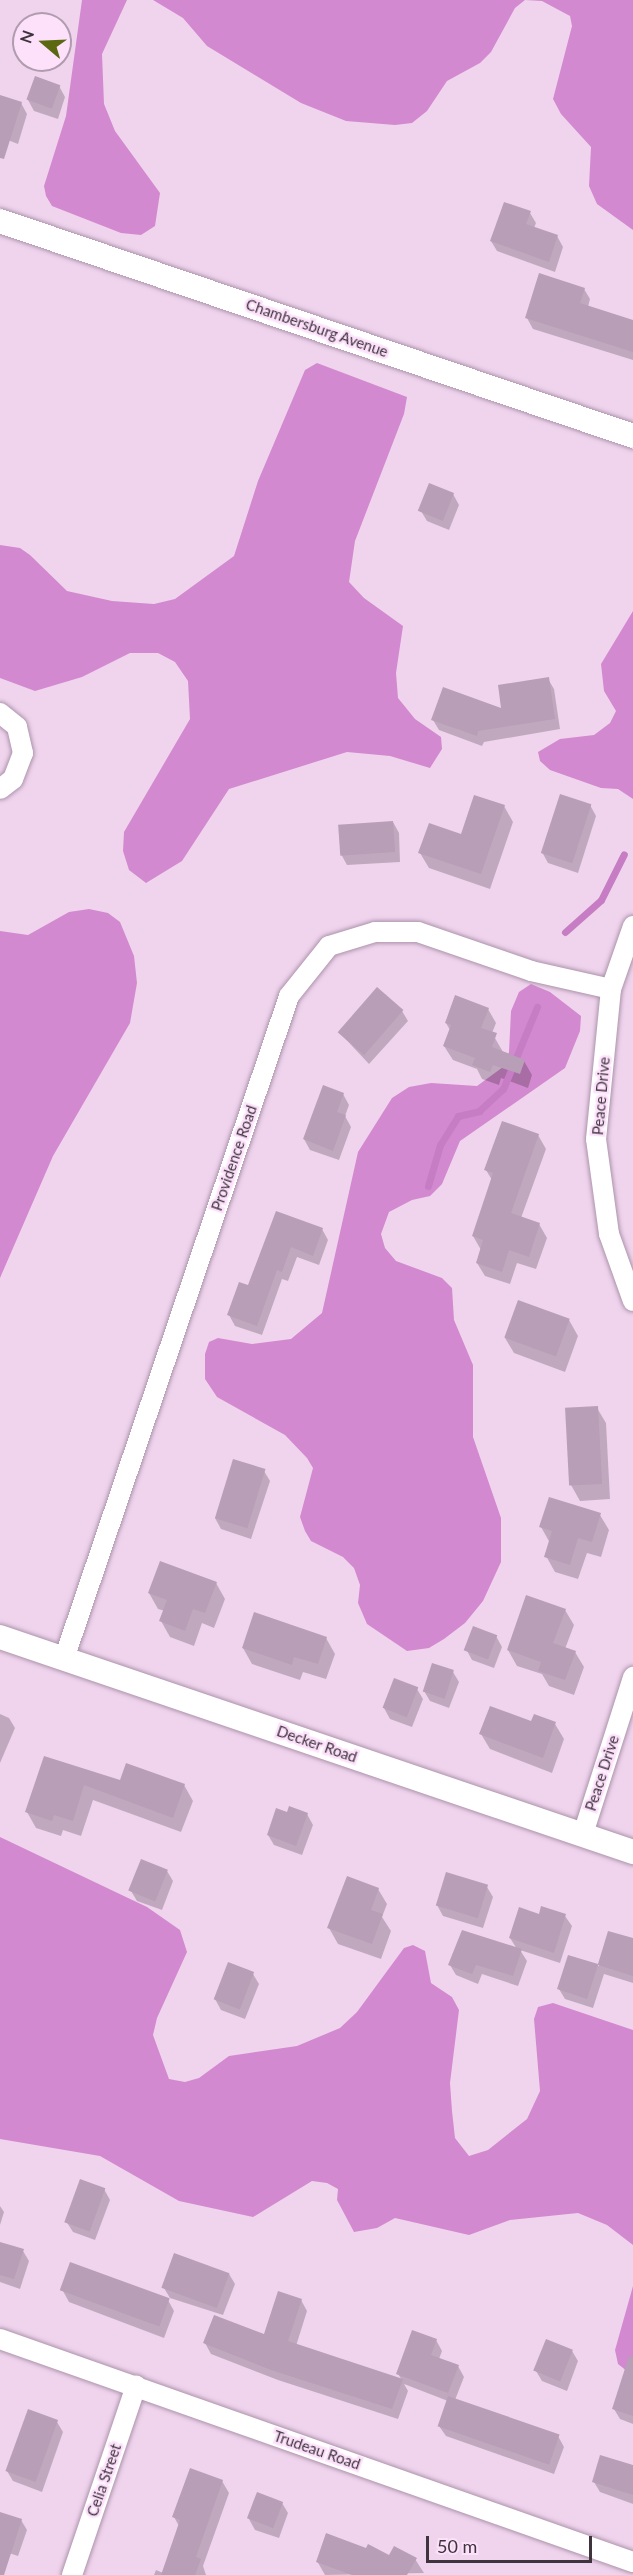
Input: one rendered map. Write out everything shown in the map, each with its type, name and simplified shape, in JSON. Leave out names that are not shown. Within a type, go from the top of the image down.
[{"type":"street","name":"Chambersburg Avenue","points":[[0,221],[633,436]]},
{"type":"street","points":[[0,713],[16,727],[23,753],[13,779],[0,789]]},
{"type":"street","name":"Peace Drive","points":[[633,926],[611,989],[596,1139],[609,1234],[633,1301]]},
{"type":"street","name":"Providence Road","points":[[64,1659],[289,996],[329,946],[375,932],[418,932],[531,971],[611,989]]},
{"type":"street","name":"Decker Road","points":[[0,1637],[633,1852]]},
{"type":"street","name":"Peace Drive","points":[[583,1834],[633,1677]]},
{"type":"street","name":"Trudeau Road","points":[[0,2339],[633,2562]]},
{"type":"street","name":"Celia Street","points":[[72,2575],[136,2386]]},
{"type":"shaded area","points":[[82,0],[127,0],[102,54],[104,104],[115,131],[160,193],[155,226],[141,235],[121,233],[52,206],[46,196],[44,186],[66,116]]},
{"type":"shaded area","points":[[153,0],[525,0],[515,8],[491,52],[480,63],[447,81],[427,111],[412,123],[395,125],[346,121],[301,103],[207,46],[183,18]]},
{"type":"shaded area","points":[[525,0],[633,0],[633,230],[597,204],[589,186],[591,147],[561,114],[553,99],[572,26],[570,16],[542,1]]},
{"type":"shaded area","points":[[317,363],[407,397],[404,414],[355,541],[349,582],[364,598],[403,626],[396,673],[398,698],[415,719],[441,737],[442,749],[430,768],[390,756],[347,752],[229,789],[182,861],[146,883],[129,870],[123,851],[124,832],[190,719],[188,681],[175,662],[158,653],[130,653],[82,677],[35,691],[0,678],[0,545],[20,548],[67,591],[112,601],[154,604],[175,599],[234,556],[258,481],[305,370]]},
{"type":"shaded area","points":[[633,611],[633,799],[618,789],[601,788],[550,770],[540,761],[538,752],[560,739],[594,735],[610,723],[616,711],[604,691],[601,664]]},
{"type":"shaded area","points":[[89,909],[108,913],[120,922],[134,956],[137,983],[130,1023],[53,1156],[0,1278],[0,931],[28,935],[69,912]]},
{"type":"shaded area","points":[[531,984],[550,992],[581,1016],[580,1031],[565,1068],[460,1141],[442,1184],[430,1196],[412,1200],[389,1212],[381,1234],[385,1248],[396,1261],[442,1278],[452,1288],[454,1320],[473,1365],[473,1437],[501,1518],[501,1562],[483,1601],[465,1623],[444,1639],[429,1648],[407,1651],[367,1624],[358,1603],[360,1585],[354,1568],[343,1557],[311,1541],[305,1531],[300,1517],[313,1468],[307,1458],[285,1435],[217,1397],[205,1379],[205,1354],[209,1342],[218,1338],[252,1344],[291,1339],[322,1313],[358,1152],[392,1098],[409,1087],[431,1083],[477,1086],[503,1067],[509,1052],[511,1011],[519,992]]},
{"type":"shaded area","points":[[0,1837],[147,1907],[180,1930],[187,1952],[157,2018],[153,2035],[169,2079],[185,2082],[199,2078],[229,2056],[297,2046],[340,2028],[357,2012],[404,1948],[413,1945],[425,1951],[431,1983],[452,1997],[459,2010],[450,2083],[455,2138],[469,2156],[488,2150],[527,2119],[540,2091],[534,2019],[538,2007],[553,2003],[633,2030],[633,2245],[607,2225],[578,2213],[510,2220],[469,2235],[395,2218],[377,2228],[354,2232],[337,2200],[338,2189],[327,2183],[312,2181],[253,2217],[179,2201],[100,2156],[0,2139]]},
{"type":"shaded area","points":[[633,2286],[633,2376],[618,2364],[615,2350]]},
{"type":"building","points":[[35,76],[60,85],[52,109],[26,99]]},
{"type":"building","points":[[0,95],[22,102],[4,159],[0,158]]},
{"type":"building","points":[[504,202],[531,211],[526,224],[558,235],[549,262],[490,241]]},
{"type":"building","points":[[539,273],[585,288],[580,303],[633,320],[633,352],[525,318]]},
{"type":"building","points":[[429,483],[454,493],[443,521],[418,511]]},
{"type":"building","points":[[549,677],[555,719],[478,731],[477,736],[431,720],[443,687],[501,708],[498,685]]},
{"type":"building","points":[[560,794],[591,804],[572,863],[541,853]]},
{"type":"building","points":[[474,795],[505,805],[481,874],[418,853],[429,823],[461,834]]},
{"type":"building","points":[[393,821],[395,852],[340,856],[338,825]]},
{"type":"building","points":[[377,987],[403,1010],[364,1055],[338,1032]]},
{"type":"building","points":[[455,995],[489,1008],[481,1028],[497,1033],[492,1047],[525,1060],[520,1074],[493,1065],[490,1072],[472,1065],[475,1058],[443,1046],[451,1025],[445,1023]]},
{"type":"building","points":[[323,1085],[344,1093],[337,1112],[346,1115],[333,1151],[303,1139]]},
{"type":"building","points":[[502,1121],[539,1134],[511,1213],[540,1223],[529,1257],[509,1250],[502,1272],[476,1263],[483,1240],[472,1236],[493,1173],[484,1170]]},
{"type":"building","points":[[276,1211],[323,1228],[313,1256],[291,1247],[282,1272],[277,1270],[257,1326],[227,1315],[239,1282],[248,1285]]},
{"type":"building","points":[[518,1300],[570,1319],[556,1356],[504,1338]]},
{"type":"building","points":[[598,1406],[602,1484],[569,1486],[565,1408]]},
{"type":"building","points":[[233,1459],[266,1469],[247,1528],[215,1518]]},
{"type":"building","points":[[549,1497],[601,1513],[592,1542],[578,1538],[570,1565],[544,1557],[552,1531],[539,1527]]},
{"type":"building","points":[[160,1561],[217,1582],[205,1613],[193,1609],[185,1631],[159,1621],[167,1600],[148,1593]]},
{"type":"building","points":[[526,1595],[566,1609],[553,1643],[576,1651],[565,1680],[538,1671],[541,1662],[507,1650]]},
{"type":"building","points":[[254,1612],[327,1637],[318,1664],[294,1657],[292,1665],[242,1648]]},
{"type":"building","points":[[473,1626],[497,1635],[488,1660],[464,1650]]},
{"type":"building","points":[[432,1663],[454,1670],[445,1699],[423,1692]]},
{"type":"building","points":[[394,1678],[418,1687],[407,1717],[383,1708]]},
{"type":"building","points":[[490,1706],[531,1721],[534,1714],[556,1722],[543,1758],[479,1734]]},
{"type":"building","points":[[44,1756],[120,1780],[126,1763],[185,1784],[173,1818],[84,1785],[73,1821],[54,1815],[52,1821],[25,1812]]},
{"type":"building","points":[[289,1806],[308,1813],[296,1846],[267,1835],[276,1808],[287,1812]]},
{"type":"building","points":[[141,1859],[168,1870],[155,1901],[128,1891]]},
{"type":"building","points":[[446,1872],[488,1885],[478,1918],[436,1905]]},
{"type":"building","points":[[347,1876],[379,1888],[371,1910],[383,1914],[372,1944],[327,1928]]},
{"type":"building","points":[[541,1906],[566,1914],[554,1953],[509,1938],[519,1907],[539,1914]]},
{"type":"building","points":[[462,1930],[522,1949],[513,1976],[476,1965],[472,1974],[448,1965]]},
{"type":"building","points":[[608,1931],[633,1938],[633,1976],[598,1965],[587,1999],[557,1989],[568,1955],[598,1964]]},
{"type":"building","points":[[228,1962],[254,1972],[240,2009],[214,1999]]},
{"type":"building","points":[[80,2179],[105,2188],[90,2231],[64,2222]]},
{"type":"building","points":[[0,2242],[24,2249],[14,2279],[0,2275]]},
{"type":"building","points":[[174,2253],[229,2273],[217,2308],[161,2288]]},
{"type":"building","points":[[70,2262],[170,2298],[159,2326],[60,2290]]},
{"type":"building","points":[[278,2291],[302,2299],[288,2341],[403,2379],[392,2409],[271,2370],[203,2343],[214,2315],[264,2334]]},
{"type":"building","points":[[412,2330],[437,2339],[431,2355],[459,2365],[448,2393],[396,2374]]},
{"type":"building","points":[[546,2339],[573,2350],[560,2381],[533,2371]]},
{"type":"building","points":[[629,2356],[633,2357],[633,2416],[612,2409]]},
{"type":"building","points":[[448,2396],[560,2434],[549,2465],[438,2426]]},
{"type":"building","points":[[28,2409],[58,2420],[35,2482],[5,2471]]},
{"type":"building","points":[[600,2455],[633,2465],[633,2495],[592,2482]]},
{"type":"building","points":[[190,2468],[223,2480],[196,2557],[201,2559],[195,2575],[161,2575],[180,2520],[172,2517]]},
{"type":"building","points":[[257,2492],[283,2502],[273,2528],[247,2518]]},
{"type":"building","points":[[0,2512],[22,2519],[4,2575],[0,2575]]},
{"type":"building","points":[[326,2533],[366,2548],[368,2544],[389,2555],[394,2546],[417,2558],[407,2575],[352,2575],[316,2562]]},
{"type":"waterway","points":[[565,932],[601,900],[624,854]]},
{"type":"waterway","points":[[428,1186],[440,1145],[458,1116],[479,1111],[503,1089],[537,1007]]}]
